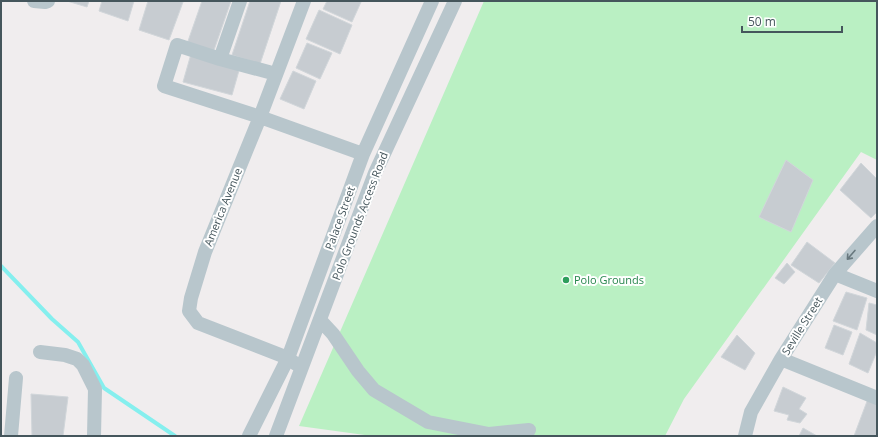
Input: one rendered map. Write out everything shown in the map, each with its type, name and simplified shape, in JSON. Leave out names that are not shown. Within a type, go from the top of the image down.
[{"type":"street","points":[[34,1],[48,1]]},
{"type":"street","points":[[220,59],[240,1]]},
{"type":"street","name":"America Avenue","points":[[288,358],[198,323],[189,311],[190,298],[205,252],[260,117],[304,1]]},
{"type":"street","name":"Palace Street","points":[[249,436],[288,358],[363,154],[432,1]]},
{"type":"street","name":"Polo Grounds Access Road","points":[[276,436],[375,173],[455,1]]},
{"type":"street","points":[[276,74],[220,59],[177,45],[164,86],[260,117],[363,154]]},
{"type":"street","name":"Seville Street","points":[[744,436],[751,412],[781,359],[835,274],[877,226]]},
{"type":"street","points":[[835,274],[877,291]]},
{"type":"street","points":[[320,320],[333,334],[358,371],[374,390],[428,422],[489,434],[529,430]]},
{"type":"street","points":[[40,352],[65,355],[77,359],[83,365],[95,389],[94,436]]},
{"type":"street","points":[[288,358],[302,368]]},
{"type":"street","points":[[781,359],[877,398]]},
{"type":"street","points":[[11,436],[16,378]]},
{"type":"green space","name":"Polo Grounds","points":[[484,1],[877,1],[877,160],[861,152],[684,399],[665,436],[372,436],[299,426]]},
{"type":"building","points":[[67,1],[89,1],[87,7]]},
{"type":"building","points":[[102,1],[134,1],[128,21],[99,11]]},
{"type":"building","points":[[148,1],[183,2],[169,40],[139,30]]},
{"type":"building","points":[[202,1],[231,1],[213,53],[187,44]]},
{"type":"building","points":[[250,1],[281,1],[260,64],[232,55]]},
{"type":"building","points":[[327,1],[361,2],[352,22],[323,9]]},
{"type":"building","points":[[319,10],[352,25],[340,54],[306,39]]},
{"type":"building","points":[[307,43],[332,53],[320,79],[296,68]]},
{"type":"building","points":[[191,54],[240,67],[232,95],[183,82]]},
{"type":"building","points":[[293,71],[316,81],[304,109],[280,99]]},
{"type":"building","points":[[786,160],[813,180],[791,232],[759,217]]},
{"type":"building","points":[[861,163],[877,179],[877,212],[871,218],[840,190]]},
{"type":"building","points":[[807,242],[835,263],[819,283],[791,265]]},
{"type":"building","points":[[787,263],[795,272],[784,284],[775,278]]},
{"type":"building","points":[[846,292],[867,298],[857,330],[833,321]]},
{"type":"building","points":[[869,303],[877,305],[877,335],[866,330]]},
{"type":"building","points":[[834,325],[852,332],[843,355],[825,348]]},
{"type":"building","points":[[860,333],[877,343],[877,351],[868,373],[849,364]]},
{"type":"building","points":[[737,335],[755,353],[745,370],[721,357]]},
{"type":"building","points":[[783,387],[806,398],[799,409],[807,414],[800,423],[787,420],[789,415],[774,411]]},
{"type":"building","points":[[31,394],[68,397],[63,436],[32,436]]},
{"type":"building","points":[[869,396],[877,400],[877,436],[854,436]]},
{"type":"building","points":[[803,428],[817,436],[799,436]]},
{"type":"waterway","points":[[1,266],[52,319],[78,342],[104,388],[175,436]]},
{"type":"place","name":"Polo Grounds","points":[[566,280]]}]
